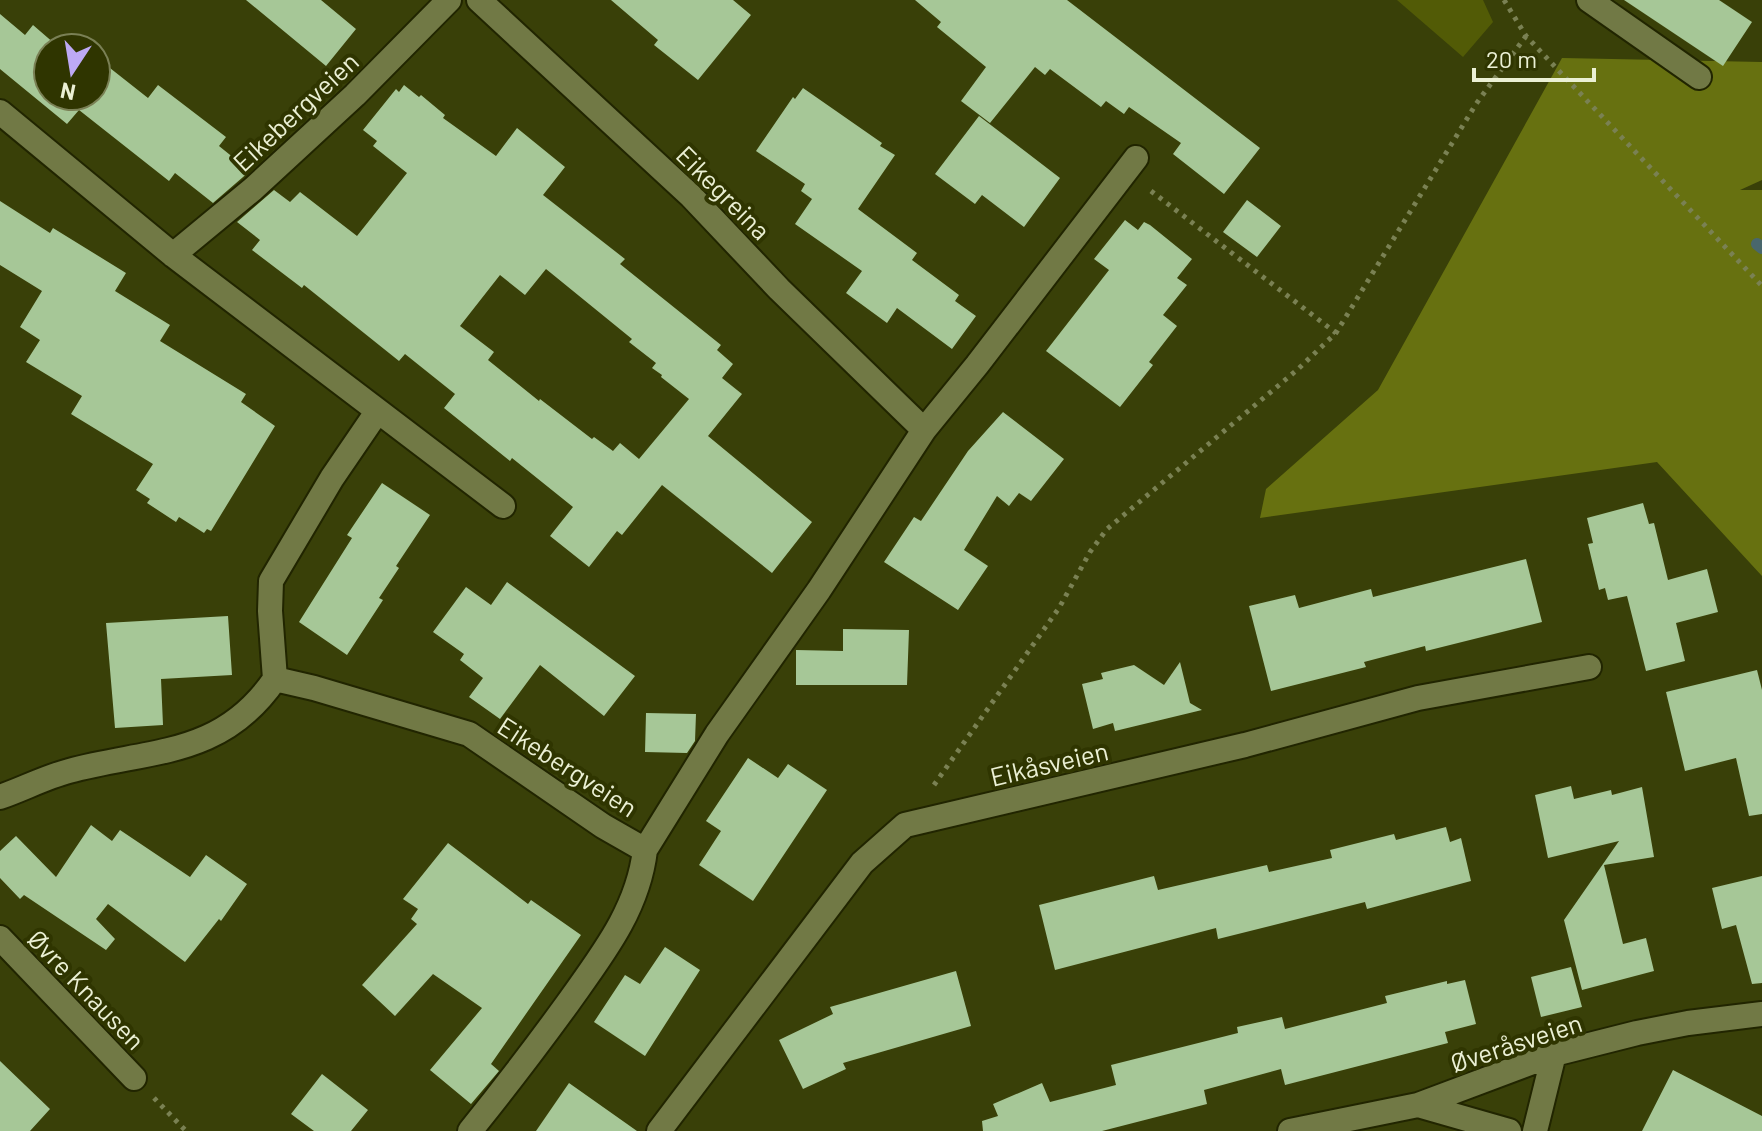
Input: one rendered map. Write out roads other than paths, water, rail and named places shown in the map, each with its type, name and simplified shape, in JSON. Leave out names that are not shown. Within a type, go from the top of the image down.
[{"type":"street","name":"Eikebergveien","points":[[173,255],[253,189],[355,95],[449,0]]},
{"type":"street","name":"Eikegreina","points":[[479,0],[691,196],[779,289],[924,430]]},
{"type":"street","points":[[1589,0],[1699,77]]},
{"type":"street","points":[[0,112],[173,255],[503,506]]},
{"type":"street","points":[[645,850],[717,734],[819,590],[924,430],[1130,165]]},
{"type":"street","points":[[0,797],[68,771],[176,750],[224,728],[262,697],[275,679],[271,581],[332,478],[377,412]]},
{"type":"street","name":"Eikåsveien","points":[[659,1131],[862,863],[905,825],[1245,745],[1418,698],[1589,667]]},
{"type":"street","name":"Eikebergveien","points":[[275,679],[469,734],[603,826],[645,850],[636,896],[613,939],[527,1060],[470,1131]]},
{"type":"street","name":"Øvre Knausen","points":[[0,938],[134,1078]]},
{"type":"street","name":"Øveråsveien","points":[[1290,1131],[1418,1105],[1554,1054],[1688,1023],[1762,1014]]},
{"type":"street","points":[[1535,1131],[1554,1054]]},
{"type":"street","points":[[1418,1105],[1509,1131]]},
{"type":"waterway","points":[[1757,244],[1762,248]]}]
